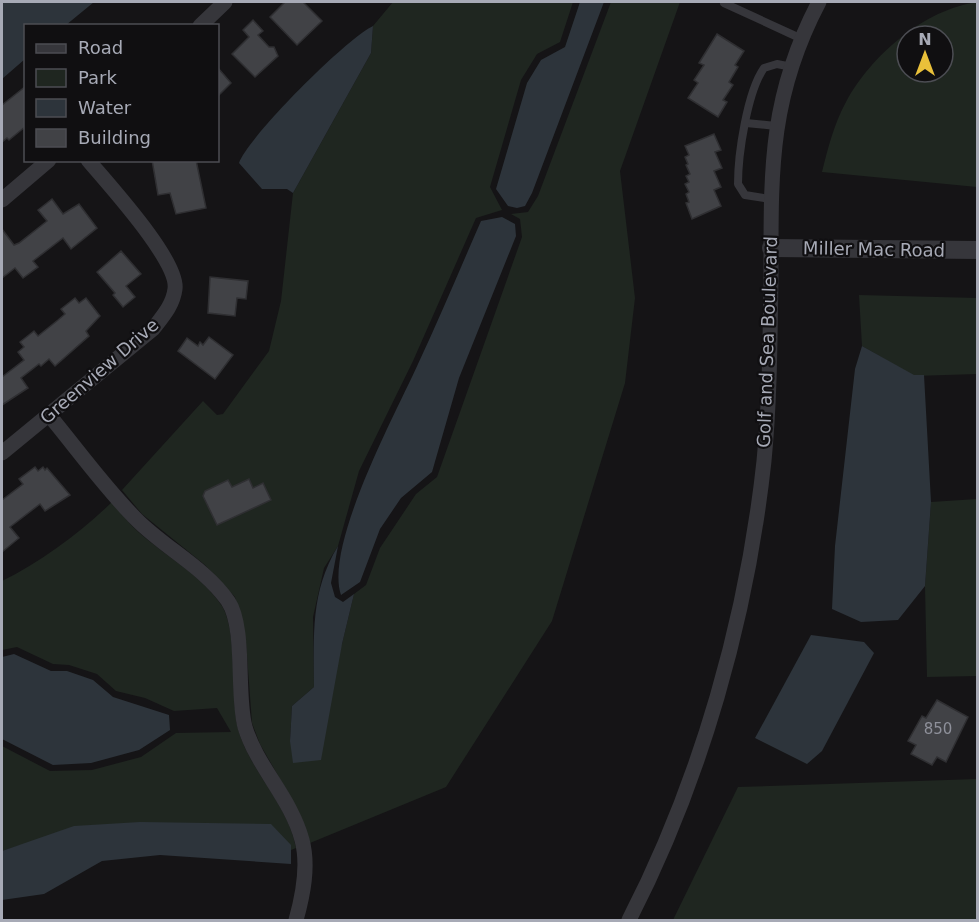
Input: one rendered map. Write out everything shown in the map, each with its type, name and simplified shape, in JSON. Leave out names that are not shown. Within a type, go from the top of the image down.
[{"type":"street","points":[[202,24],[225,2]]},
{"type":"street","name":"Golf and Sea Boulevard","points":[[629,921],[655,870],[688,783],[720,683],[749,558],[764,461],[770,355],[770,199],[776,126],[792,67],[819,2]]},
{"type":"street","points":[[2,200],[47,162]]},
{"type":"street","name":"Greenview Drive","points":[[2,453],[153,329],[169,308],[175,287],[172,269],[161,251],[90,162]]},
{"type":"street","name":"Miller Mac Road","points":[[771,248],[978,250]]},
{"type":"street","points":[[49,415],[137,520],[201,572],[229,603],[239,644],[241,701],[245,725],[253,748],[281,793],[302,839],[305,857],[303,893],[296,921]]},
{"type":"lane","points":[[724,3],[734,4],[802,39]]},
{"type":"lane","points":[[770,199],[745,195],[738,184],[746,123],[754,85],[764,68],[777,64],[792,67]]},
{"type":"lane","points":[[746,123],[776,126]]},
{"type":"green space","points":[[393,2],[573,2],[560,42],[537,54],[521,80],[490,187],[502,210],[476,218],[413,361],[359,471],[338,546],[324,568],[313,617],[314,687],[292,706],[290,741],[342,644],[354,594],[366,585],[380,548],[416,494],[437,477],[522,237],[520,219],[511,214],[528,212],[538,196],[611,2],[680,2],[620,171],[635,298],[625,383],[552,621],[446,787],[310,843],[300,814],[260,744],[252,723],[246,642],[235,597],[205,565],[142,514],[122,490],[203,401],[217,415],[223,414],[269,351],[281,301],[293,193],[371,53],[373,26]]},
{"type":"green space","points":[[978,2],[977,187],[822,172],[832,136],[846,102],[870,68],[895,43],[895,84],[955,84],[955,24],[921,24],[958,6]]},
{"type":"green space","points":[[859,295],[977,298],[977,374],[914,376],[862,346]]},
{"type":"green space","points":[[977,499],[977,676],[927,677],[925,586],[931,502]]},
{"type":"green space","points":[[112,502],[133,527],[192,574],[222,606],[230,632],[238,729],[251,760],[285,817],[296,848],[291,850],[291,845],[21,845],[2,851],[2,746],[50,771],[92,770],[141,757],[176,733],[231,732],[217,708],[174,711],[145,698],[116,691],[97,674],[69,665],[53,664],[17,647],[2,650],[2,581],[60,546]]},
{"type":"green space","points":[[977,779],[977,920],[673,920],[738,787]]},
{"type":"water","points":[[2,2],[94,2],[67,24],[24,24],[24,60],[2,79]]},
{"type":"water","points":[[580,2],[604,2],[532,193],[525,206],[517,208],[508,206],[496,189],[527,83],[541,60],[565,47]]},
{"type":"water","points":[[373,26],[371,53],[293,193],[287,189],[262,189],[239,163],[247,150],[260,132],[321,68]]},
{"type":"water","points":[[502,217],[515,224],[516,236],[459,378],[432,472],[401,498],[380,529],[360,582],[341,595],[339,573],[343,545],[352,513],[379,445],[434,329],[481,221]]},
{"type":"water","points":[[862,346],[914,375],[924,375],[931,502],[925,586],[898,620],[861,622],[832,609],[835,546],[855,369]]},
{"type":"water","points":[[338,546],[331,583],[335,597],[343,602],[354,594],[342,644],[321,760],[293,763],[290,741],[292,706],[314,687],[314,632],[318,597],[322,580]]},
{"type":"water","points":[[811,635],[864,642],[874,653],[822,751],[807,764],[755,738]]},
{"type":"water","points":[[14,654],[51,671],[67,671],[93,680],[113,697],[169,715],[170,730],[139,750],[91,763],[53,765],[2,739],[2,657]]},
{"type":"water","points":[[140,822],[271,824],[291,845],[291,864],[160,855],[102,861],[44,894],[2,900],[2,851],[74,826]]},
{"type":"building","points":[[285,2],[303,2],[322,21],[297,45],[270,17]]},
{"type":"building","points":[[253,20],[263,31],[258,35],[269,47],[274,47],[278,56],[255,77],[232,54],[249,37],[243,30]]},
{"type":"building","points":[[717,34],[744,51],[735,65],[738,67],[729,82],[733,85],[723,100],[727,102],[718,117],[688,98],[698,83],[694,80],[704,65],[699,63]]},
{"type":"building","points":[[219,69],[231,83],[219,95]]},
{"type":"building","points":[[24,88],[24,128],[9,140],[7,138],[2,142],[2,105]]},
{"type":"building","points":[[714,134],[721,150],[715,152],[722,168],[714,171],[721,187],[714,190],[721,206],[692,219],[686,203],[689,202],[686,194],[689,192],[685,184],[689,182],[686,176],[690,174],[685,157],[689,155],[685,146]]},
{"type":"building","points":[[152,162],[196,162],[206,208],[176,214],[170,193],[158,195]]},
{"type":"building","points":[[52,199],[63,214],[79,204],[97,228],[71,249],[63,238],[33,261],[38,267],[23,278],[15,268],[2,278],[2,229],[14,245],[19,243],[47,221],[38,210]]},
{"type":"building","points":[[121,251],[141,274],[126,286],[135,297],[123,307],[113,295],[115,293],[97,272]]},
{"type":"building","points":[[210,277],[248,281],[246,299],[237,298],[235,316],[208,313]]},
{"type":"building","points":[[75,298],[79,303],[86,298],[100,316],[86,331],[89,336],[55,366],[49,359],[21,378],[28,388],[2,405],[2,377],[24,360],[18,352],[24,347],[20,342],[34,331],[38,336],[58,320],[65,314],[61,309]]},
{"type":"building","points":[[209,337],[233,355],[215,379],[178,351],[187,338],[198,346],[200,342],[203,345]]},
{"type":"building","points":[[35,467],[38,471],[43,467],[45,470],[47,468],[70,495],[45,511],[40,504],[10,527],[19,538],[2,552],[2,500],[23,484],[19,479]]},
{"type":"building","points":[[249,479],[253,488],[263,483],[271,500],[217,525],[203,496],[205,491],[228,480],[232,487]]},
{"type":"building","points":[[937,700],[968,717],[946,762],[937,757],[932,765],[911,754],[916,745],[908,741],[922,716],[926,718]]}]
